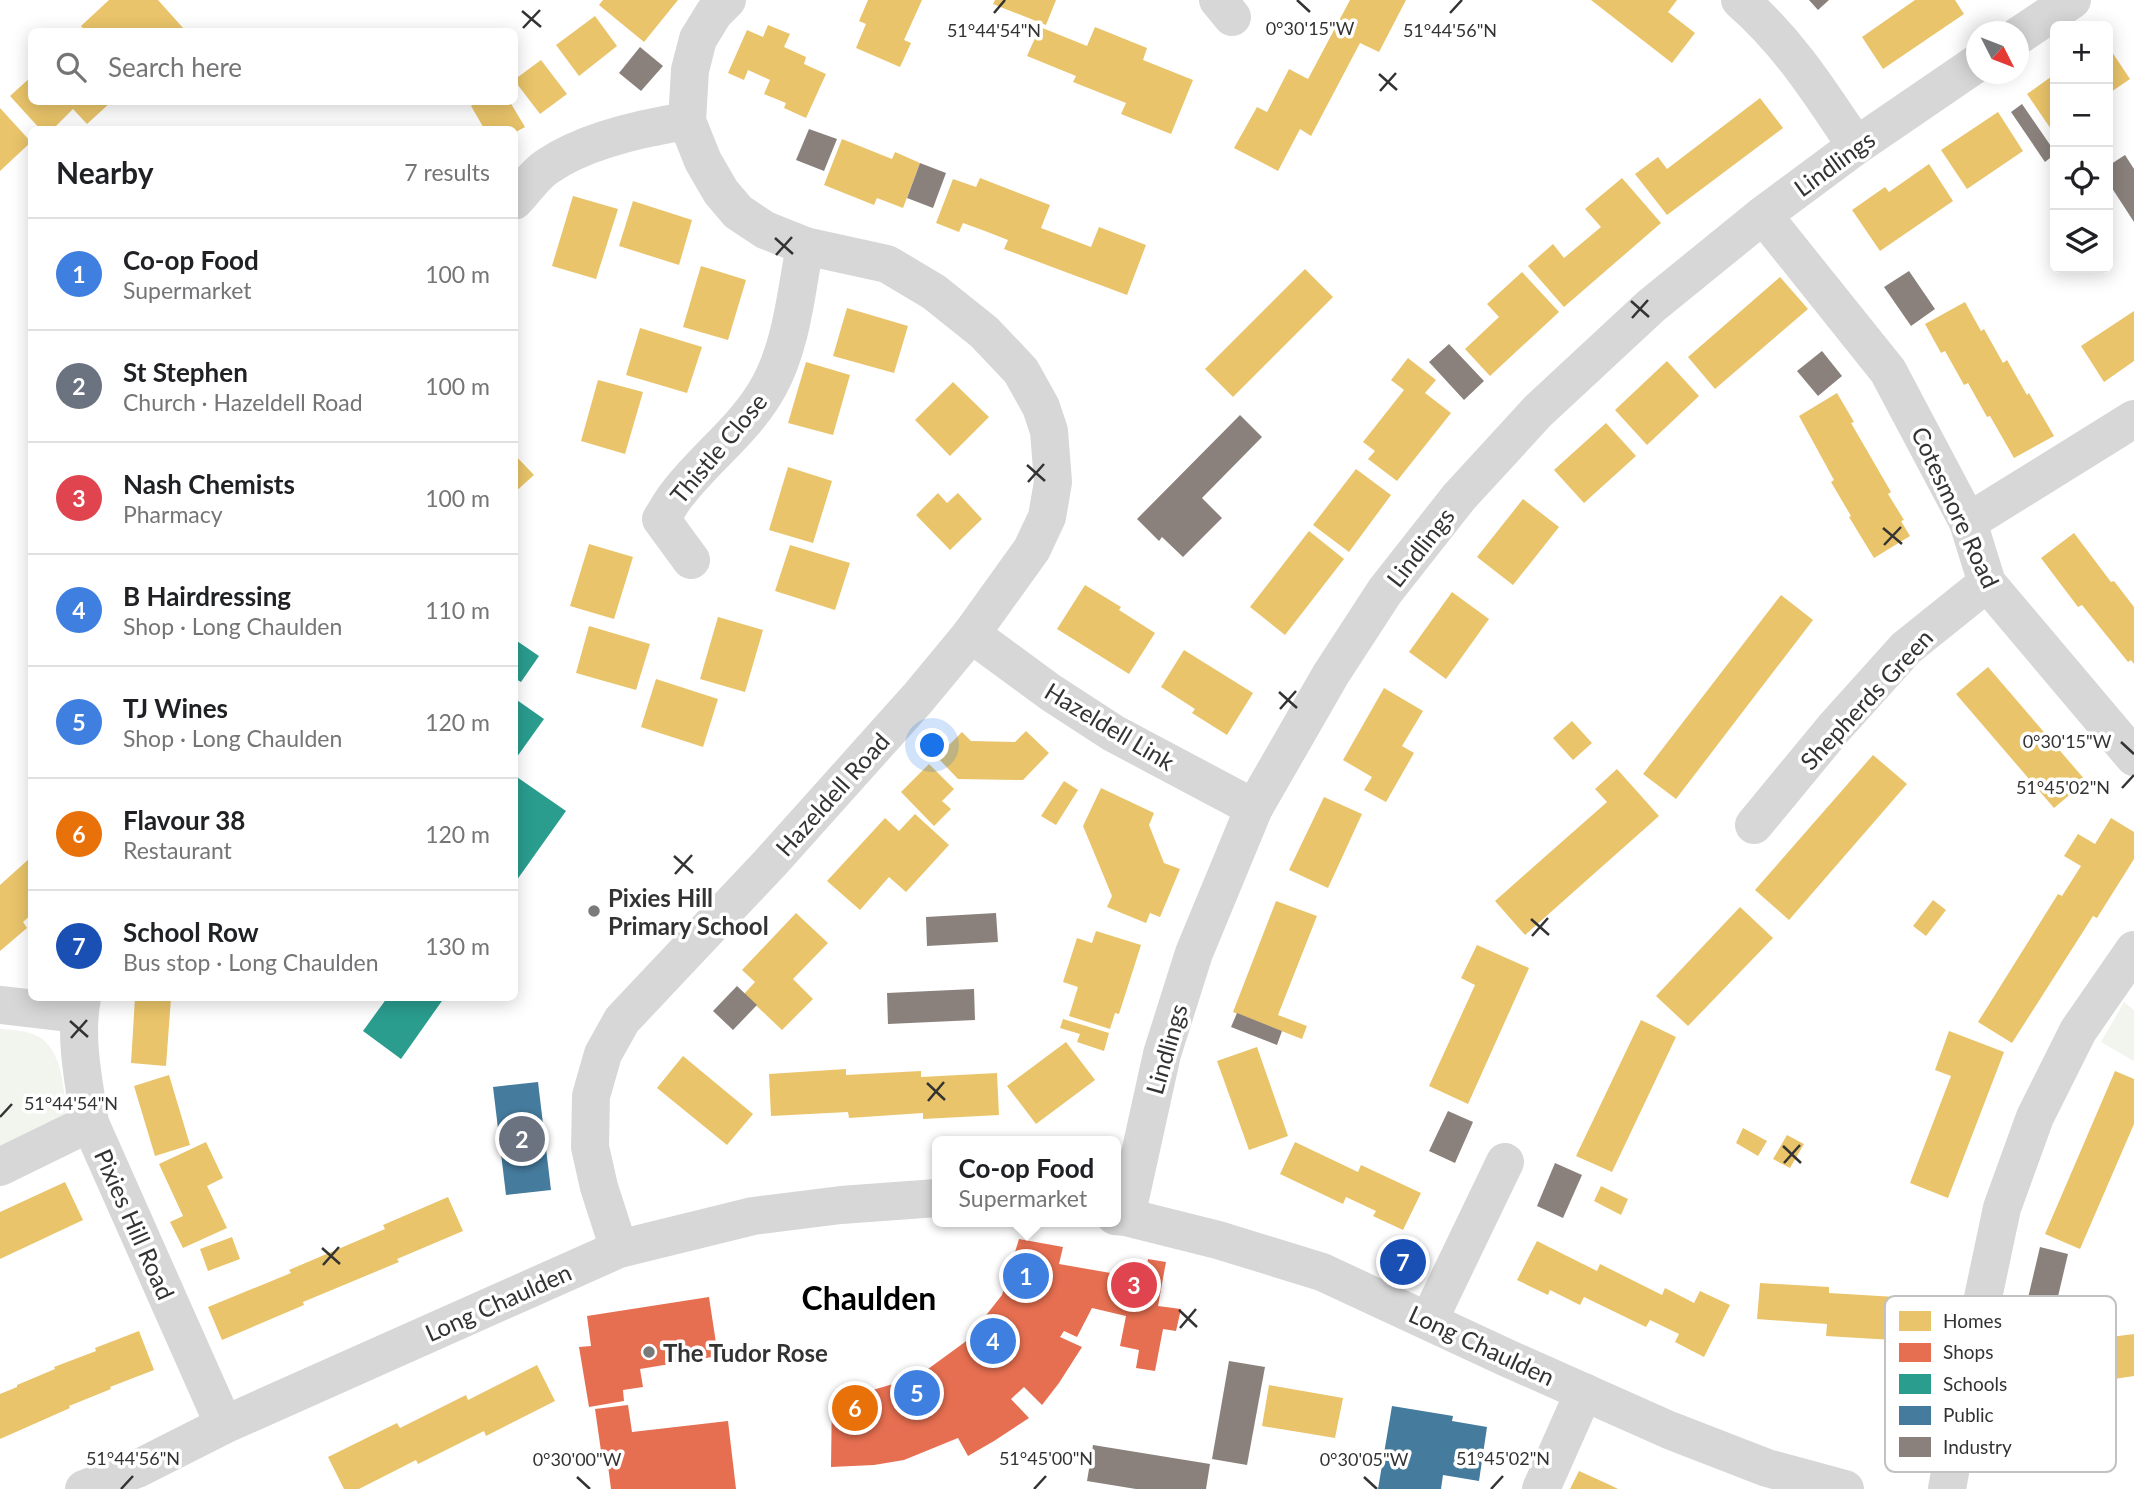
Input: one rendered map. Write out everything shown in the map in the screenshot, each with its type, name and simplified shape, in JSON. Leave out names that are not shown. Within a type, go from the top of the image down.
[{"type":"street","points":[[518,197],[545,167],[575,150],[654,126],[687,121],[690,70],[698,39],[714,13],[727,0]]},
{"type":"street","points":[[1740,0],[1765,22],[1798,60],[1856,146]]},
{"type":"street","points":[[2029,29],[2073,0]]},
{"type":"street","name":"Lindlings","points":[[1121,1217],[1162,1054],[1194,953],[1254,808],[1331,674],[1385,591],[1459,497],[1538,411],[1651,306],[1763,215],[1856,146],[1966,71]]},
{"type":"street","name":"Hazeldell Road","points":[[619,1249],[599,1187],[590,1147],[591,1096],[603,1054],[622,1020],[780,851],[918,698],[971,634],[1032,549],[1047,517],[1053,482],[1049,431],[1041,407],[1021,371],[984,332],[934,292],[887,264],[805,246],[765,230],[738,212],[721,192],[703,161],[687,121]]},
{"type":"street","name":"Cotesmore Road","points":[[1763,215],[1888,372],[1968,522],[1987,583],[2134,757]]},
{"type":"street","name":"Thistle Close","points":[[691,560],[661,519],[678,493],[749,415],[769,387],[781,359],[790,326],[805,246]]},
{"type":"street","points":[[1968,522],[2134,419]]},
{"type":"street","name":"Shepherds Green","points":[[1754,825],[1834,728],[1906,648],[1987,583]]},
{"type":"street","name":"Hazeldell Link","points":[[971,634],[1050,692],[1113,733],[1254,808]]},
{"type":"street","points":[[1983,1296],[2002,1208],[2035,1117],[2078,1031],[2134,950]]},
{"type":"street","points":[[0,1005],[80,1006]]},
{"type":"street","name":"Pixies Hill Road","points":[[80,1006],[82,1071],[90,1124],[224,1425]]},
{"type":"street","points":[[0,1167],[90,1124]]},
{"type":"street","points":[[1430,1320],[1505,1162]]},
{"type":"street","name":"Long Chaulden","points":[[84,1489],[141,1479],[224,1425],[619,1249],[753,1216],[841,1205],[932,1198]]},
{"type":"street","name":"Long Chaulden","points":[[1121,1217],[1240,1246],[1322,1272],[1670,1430],[1767,1468],[1845,1489]]},
{"type":"street","points":[[1541,1489],[1584,1392]]},
{"type":"shaded area","points":[[2124,1002],[2134,1010],[2134,1061],[2101,1042]]},
{"type":"shaded area","points":[[0,1029],[33,1034],[51,1049],[61,1072],[66,1122],[0,1152]]},
{"type":"building: Homes","points":[[109,0],[158,0],[183,28],[83,28],[81,26]]},
{"type":"building: Homes","points":[[603,0],[678,0],[644,42],[599,5]]},
{"type":"building: Homes","points":[[868,0],[922,0],[904,40],[911,43],[900,67],[856,48],[866,24],[859,21]]},
{"type":"building: Homes","points":[[995,0],[1056,0],[1046,25],[993,4]]},
{"type":"building: Homes","points":[[1350,0],[1406,0],[1379,52],[1360,43],[1311,136],[1300,129],[1278,171],[1234,148],[1257,107],[1267,112],[1289,69],[1308,79]]},
{"type":"building: Homes","points":[[1591,0],[1677,0],[1668,12],[1695,33],[1672,63]]},
{"type":"building: Homes","points":[[1915,0],[1955,0],[1964,14],[1883,69],[1862,37]]},
{"type":"building: Homes","points":[[595,16],[617,46],[579,76],[556,45]]},
{"type":"building: Homes","points":[[768,25],[790,34],[784,47],[806,57],[804,64],[826,74],[806,118],[784,108],[786,103],[764,94],[770,80],[748,70],[744,80],[728,73],[747,30],[763,37]]},
{"type":"building: Homes","points":[[1040,27],[1087,46],[1095,27],[1147,48],[1143,60],[1193,80],[1171,134],[1121,114],[1126,103],[1073,82],[1076,76],[1027,56]]},
{"type":"building: Homes","points":[[2113,54],[2130,79],[2113,91]]},
{"type":"building: Homes","points":[[541,60],[567,94],[540,114],[518,85],[518,77]]},
{"type":"building: Homes","points":[[2050,78],[2050,128],[2027,94]]},
{"type":"building: Homes","points":[[28,80],[28,105],[108,105],[87,124],[73,109],[56,126],[37,126],[10,96]]},
{"type":"building: Homes","points":[[1760,98],[1783,128],[1667,215],[1635,174],[1658,157],[1667,169]]},
{"type":"building: Homes","points":[[512,105],[525,127],[518,131],[518,126],[483,126],[471,106]]},
{"type":"building: Homes","points":[[0,108],[28,139],[28,145],[0,171]]},
{"type":"building: Homes","points":[[1998,112],[2023,151],[1967,189],[1941,150]]},
{"type":"building: Homes","points":[[842,139],[892,159],[895,152],[920,163],[903,208],[877,198],[874,205],[824,185]]},
{"type":"building: Homes","points":[[1929,164],[1953,201],[1880,251],[1852,210],[1885,187],[1889,192]]},
{"type":"building: Homes","points":[[980,178],[1050,205],[1041,228],[1091,247],[1099,227],[1146,245],[1127,295],[1004,249],[1008,240],[985,231],[963,223],[959,232],[936,223],[953,179],[976,187]]},
{"type":"building: Homes","points":[[1622,178],[1661,223],[1564,307],[1528,266],[1553,244],[1564,258],[1601,227],[1585,209]]},
{"type":"building: Homes","points":[[573,196],[618,209],[596,279],[552,266]]},
{"type":"building: Homes","points":[[633,201],[692,220],[679,265],[619,246]]},
{"type":"building: Homes","points":[[701,266],[746,280],[728,340],[683,327]]},
{"type":"building: Homes","points":[[1305,269],[1333,297],[1233,397],[1205,369]]},
{"type":"building: Homes","points":[[1522,272],[1559,312],[1490,376],[1465,349],[1499,317],[1487,304]]},
{"type":"building: Homes","points":[[1780,277],[1808,309],[1715,389],[1688,357]]},
{"type":"building: Homes","points":[[1965,302],[2003,363],[2007,360],[2027,395],[2029,393],[2054,436],[2014,458],[1990,416],[1987,417],[1968,383],[1964,385],[1945,351],[1941,353],[1925,324]]},
{"type":"building: Homes","points":[[847,308],[908,326],[894,373],[833,356]]},
{"type":"building: Homes","points":[[2134,311],[2134,361],[2104,382],[2081,346]]},
{"type":"building: Homes","points":[[640,328],[702,347],[687,393],[626,375]]},
{"type":"building: Homes","points":[[1408,358],[1436,380],[1425,393],[1451,413],[1397,481],[1368,459],[1375,451],[1363,442],[1404,390],[1391,380]]},
{"type":"building: Homes","points":[[1667,361],[1699,396],[1647,445],[1615,410]]},
{"type":"building: Homes","points":[[806,362],[850,375],[833,435],[788,423]]},
{"type":"building: Homes","points":[[598,380],[643,392],[625,454],[581,441]]},
{"type":"building: Homes","points":[[953,382],[989,417],[950,456],[915,420]]},
{"type":"building: Homes","points":[[1837,393],[1891,492],[1888,494],[1904,520],[1901,521],[1910,536],[1874,558],[1849,517],[1851,516],[1831,482],[1834,480],[1799,416]]},
{"type":"building: Homes","points":[[1606,423],[1636,456],[1584,503],[1554,470]]},
{"type":"building: Homes","points":[[518,458],[534,475],[518,489]]},
{"type":"building: Homes","points":[[788,467],[832,481],[813,543],[769,530]]},
{"type":"building: Homes","points":[[1356,469],[1391,495],[1349,552],[1313,525]]},
{"type":"building: Homes","points":[[938,493],[947,503],[958,493],[982,519],[950,550],[916,515]]},
{"type":"building: Homes","points":[[1523,499],[1559,527],[1513,585],[1477,557]]},
{"type":"building: Homes","points":[[1309,531],[1344,559],[1285,635],[1250,607]]},
{"type":"building: Homes","points":[[2074,533],[2111,582],[2114,581],[2134,607],[2134,664],[2131,660],[2128,662],[2082,605],[2078,607],[2041,558]]},
{"type":"building: Homes","points":[[589,544],[633,557],[614,619],[570,606]]},
{"type":"building: Homes","points":[[790,545],[850,563],[835,610],[775,591]]},
{"type":"building: Homes","points":[[1085,585],[1121,607],[1119,610],[1155,633],[1129,674],[1057,629]]},
{"type":"building: Homes","points":[[1452,592],[1489,619],[1446,679],[1409,652]]},
{"type":"building: Homes","points":[[1781,595],[1813,620],[1676,799],[1643,774]]},
{"type":"building: Homes","points":[[718,617],[763,630],[745,692],[700,679]]},
{"type":"building: Homes","points":[[589,626],[650,644],[636,690],[576,673]]},
{"type":"building: Homes","points":[[1184,650],[1253,693],[1227,735],[1192,713],[1195,709],[1161,687]]},
{"type":"building: Homes","points":[[1988,667],[2086,781],[2054,808],[1956,694]]},
{"type":"building: Homes","points":[[656,679],[718,699],[703,747],[641,727]]},
{"type":"building: Homes","points":[[1384,688],[1423,711],[1402,746],[1414,753],[1386,802],[1364,790],[1372,777],[1343,760]]},
{"type":"building: Homes","points":[[1572,721],[1592,743],[1573,760],[1553,738]]},
{"type":"building: Homes","points":[[1026,731],[1049,753],[1023,780],[958,779],[937,757],[962,732],[971,741],[1015,742]]},
{"type":"building: Homes","points":[[1873,755],[1907,784],[1789,920],[1755,890]]},
{"type":"building: Homes","points":[[929,764],[954,789],[942,801],[951,809],[934,826],[901,792]]},
{"type":"building: Homes","points":[[1617,769],[1659,816],[1525,935],[1495,901],[1607,802],[1595,789]]},
{"type":"building: Homes","points":[[1064,781],[1078,790],[1056,825],[1041,816]]},
{"type":"building: Homes","points":[[1101,788],[1154,813],[1149,825],[1164,863],[1180,869],[1160,917],[1150,913],[1146,923],[1107,907],[1112,896],[1083,826]]},
{"type":"building: Homes","points":[[1324,797],[1362,814],[1328,888],[1289,870]]},
{"type":"building: Homes","points":[[915,814],[949,845],[906,892],[889,877],[860,910],[827,881],[885,818],[899,831]]},
{"type":"building: Homes","points":[[2111,818],[2134,832],[2134,859],[2097,918],[2093,916],[2012,1043],[1978,1022],[2058,894],[2062,896],[2081,866],[2064,856],[2078,834],[2095,844]]},
{"type":"building: Homes","points":[[28,860],[28,918],[23,922],[27,928],[0,951],[0,885]]},
{"type":"building: Homes","points":[[1933,900],[1946,910],[1926,936],[1913,926]]},
{"type":"building: Homes","points":[[1276,901],[1317,916],[1278,1015],[1307,1026],[1302,1039],[1233,1012]]},
{"type":"building: Homes","points":[[1740,907],[1773,938],[1688,1026],[1656,996]]},
{"type":"building: Homes","points":[[796,913],[828,943],[793,979],[813,999],[782,1030],[744,994],[755,982],[742,970]]},
{"type":"building: Homes","points":[[1096,931],[1141,945],[1119,1014],[1115,1013],[1110,1029],[1069,1016],[1078,987],[1063,982],[1077,938],[1092,943]]},
{"type":"building: Homes","points":[[1477,945],[1529,968],[1468,1104],[1429,1086],[1475,985],[1461,978]]},
{"type":"building: Homes","points":[[135,1001],[171,1001],[166,1066],[131,1063]]},
{"type":"building: Homes","points":[[1063,1019],[1109,1033],[1104,1051],[1077,1042],[1080,1034],[1060,1028]]},
{"type":"building: Homes","points":[[1641,1020],[1676,1037],[1612,1172],[1576,1156]]},
{"type":"building: Homes","points":[[1949,1031],[2004,1052],[1948,1198],[1910,1183],[1951,1076],[1935,1070]]},
{"type":"building: Homes","points":[[1066,1042],[1095,1080],[1036,1124],[1007,1086]]},
{"type":"building: Homes","points":[[1257,1047],[1288,1136],[1249,1150],[1217,1061]]},
{"type":"building: Homes","points":[[683,1056],[753,1114],[727,1145],[657,1088]]},
{"type":"building: Homes","points":[[846,1069],[846,1075],[921,1071],[921,1077],[997,1073],[999,1115],[923,1119],[923,1113],[849,1118],[848,1112],[771,1116],[769,1074]]},
{"type":"building: Homes","points":[[2115,1071],[2134,1079],[2134,1124],[2080,1249],[2045,1234]]},
{"type":"building: Homes","points":[[169,1075],[190,1145],[155,1156],[134,1086]]},
{"type":"building: Homes","points":[[1743,1128],[1767,1141],[1758,1156],[1736,1143]]},
{"type":"building: Homes","points":[[1787,1135],[1804,1144],[1790,1168],[1773,1159]]},
{"type":"building: Homes","points":[[206,1142],[223,1178],[207,1186],[227,1228],[183,1248],[170,1222],[183,1216],[159,1164]]},
{"type":"building: Homes","points":[[1295,1142],[1358,1172],[1361,1165],[1421,1193],[1403,1230],[1373,1216],[1376,1211],[1346,1197],[1343,1204],[1280,1174]]},
{"type":"building: Homes","points":[[65,1182],[83,1220],[0,1259],[0,1212]]},
{"type":"building: Homes","points":[[1601,1186],[1628,1199],[1621,1215],[1594,1201]]},
{"type":"building: Homes","points":[[448,1197],[463,1231],[222,1340],[208,1307],[291,1273],[289,1270],[385,1229],[383,1225]]},
{"type":"building: Homes","points":[[232,1237],[240,1259],[208,1271],[200,1249]]},
{"type":"building: Homes","points":[[1537,1241],[1597,1271],[1600,1264],[1662,1295],[1665,1288],[1694,1303],[1700,1291],[1730,1305],[1704,1357],[1675,1342],[1679,1334],[1650,1320],[1646,1327],[1584,1297],[1580,1305],[1550,1290],[1548,1295],[1517,1280]]},
{"type":"building: Homes","points":[[1760,1283],[1829,1287],[1829,1293],[1885,1296],[1885,1340],[1826,1336],[1827,1324],[1757,1319]]},
{"type":"building: Homes","points":[[139,1331],[154,1370],[110,1387],[111,1389],[0,1439],[0,1394],[55,1369],[54,1367],[96,1351],[95,1348]]},
{"type":"building: Homes","points":[[2134,1334],[2134,1376],[2116,1379],[2116,1336]]},
{"type":"building: Homes","points":[[537,1365],[555,1401],[486,1436],[484,1431],[418,1464],[416,1460],[359,1489],[344,1489],[328,1457],[397,1423],[400,1428],[466,1395],[468,1400]]},
{"type":"building: Homes","points":[[1269,1385],[1343,1398],[1335,1438],[1262,1426]]},
{"type":"building: Homes","points":[[1579,1471],[1610,1485],[1618,1489],[1570,1489]]},
{"type":"building: Shops","points":[[1019,1239],[1063,1247],[1059,1264],[1145,1279],[1148,1259],[1166,1262],[1158,1306],[1181,1309],[1176,1331],[1163,1329],[1155,1371],[1136,1368],[1139,1350],[1120,1346],[1126,1316],[1092,1308],[1077,1337],[1064,1331],[1060,1337],[1082,1347],[1059,1383],[1042,1405],[1024,1387],[1011,1399],[1029,1418],[994,1441],[968,1456],[958,1438],[904,1460],[874,1465],[831,1467],[832,1394],[859,1394],[917,1377],[965,1342],[1002,1295]]},
{"type":"building: Shops","name":"The Tudor Rose","points":[[709,1297],[718,1356],[640,1369],[643,1387],[623,1390],[624,1401],[589,1407],[579,1347],[591,1346],[587,1316]]},
{"type":"building: Shops","points":[[628,1405],[632,1432],[728,1421],[736,1489],[611,1489],[607,1458],[602,1458],[595,1409]]},
{"type":"building: Schools","points":[[518,642],[539,656],[521,682],[518,680]]},
{"type":"building: Schools","points":[[518,701],[544,719],[518,755]]},
{"type":"building: Schools","points":[[518,778],[566,811],[518,878]]},
{"type":"building: Schools","points":[[385,1001],[442,1001],[401,1059],[363,1031]]},
{"type":"building: Public","points":[[538,1082],[551,1190],[506,1195],[493,1087]]},
{"type":"building: Public","points":[[1392,1406],[1453,1416],[1452,1421],[1487,1427],[1479,1481],[1443,1475],[1441,1489],[1378,1489]]},
{"type":"building: Industry","points":[[1809,0],[1829,0],[1818,10]]},
{"type":"building: Industry","points":[[640,47],[663,66],[641,91],[619,73]]},
{"type":"building: Industry","points":[[2022,104],[2050,145],[2050,158],[2045,162],[2011,112]]},
{"type":"building: Industry","points":[[809,129],[837,139],[824,171],[796,160]]},
{"type":"building: Industry","points":[[2125,155],[2134,169],[2134,222],[2113,190],[2113,163]]},
{"type":"building: Industry","points":[[920,163],[946,173],[933,208],[907,198]]},
{"type":"building: Industry","points":[[1909,271],[1935,309],[1911,326],[1884,287]]},
{"type":"building: Industry","points":[[1449,344],[1484,381],[1464,400],[1429,362]]},
{"type":"building: Industry","points":[[1822,351],[1842,376],[1818,396],[1797,371]]},
{"type":"building: Industry","points":[[1240,415],[1262,437],[1202,498],[1222,518],[1183,557],[1162,537],[1159,541],[1137,519]]},
{"type":"building: Industry","points":[[996,913],[998,942],[927,946],[926,917]]},
{"type":"building: Industry","points":[[737,986],[757,1005],[733,1030],[713,1011]]},
{"type":"building: Industry","points":[[974,989],[975,1020],[888,1024],[887,993]]},
{"type":"building: Industry","points":[[1237,1013],[1282,1031],[1277,1045],[1231,1027]]},
{"type":"building: Industry","points":[[1448,1111],[1473,1122],[1455,1163],[1429,1151]]},
{"type":"building: Industry","points":[[1555,1163],[1582,1175],[1563,1218],[1537,1206]]},
{"type":"building: Industry","points":[[2040,1247],[2068,1254],[2058,1296],[2028,1296]]},
{"type":"building: Industry","points":[[1229,1361],[1265,1367],[1247,1465],[1212,1459]]},
{"type":"building: Industry","points":[[1093,1445],[1210,1464],[1206,1489],[1136,1489],[1087,1481]]},
{"type":"place","name":"Pixies Hill Primary School","points":[[594,911]]},
{"type":"place","name":"St Stephen","points":[[522,1139]]},
{"type":"place","name":"School Row","points":[[1403,1262]]},
{"type":"place","name":"Co-op Food","points":[[1026,1276]]},
{"type":"place","name":"Nash Chemists","points":[[1134,1285]]},
{"type":"place","name":"B Hairdressing","points":[[993,1341]]},
{"type":"place","name":"The Tudor Rose","points":[[649,1352]]},
{"type":"place","name":"TJ Wines","points":[[917,1393]]},
{"type":"place","name":"Flavour 38","points":[[855,1408]]},
{"type":"district","name":"Chaulden","points":[[869,1297]]}]
